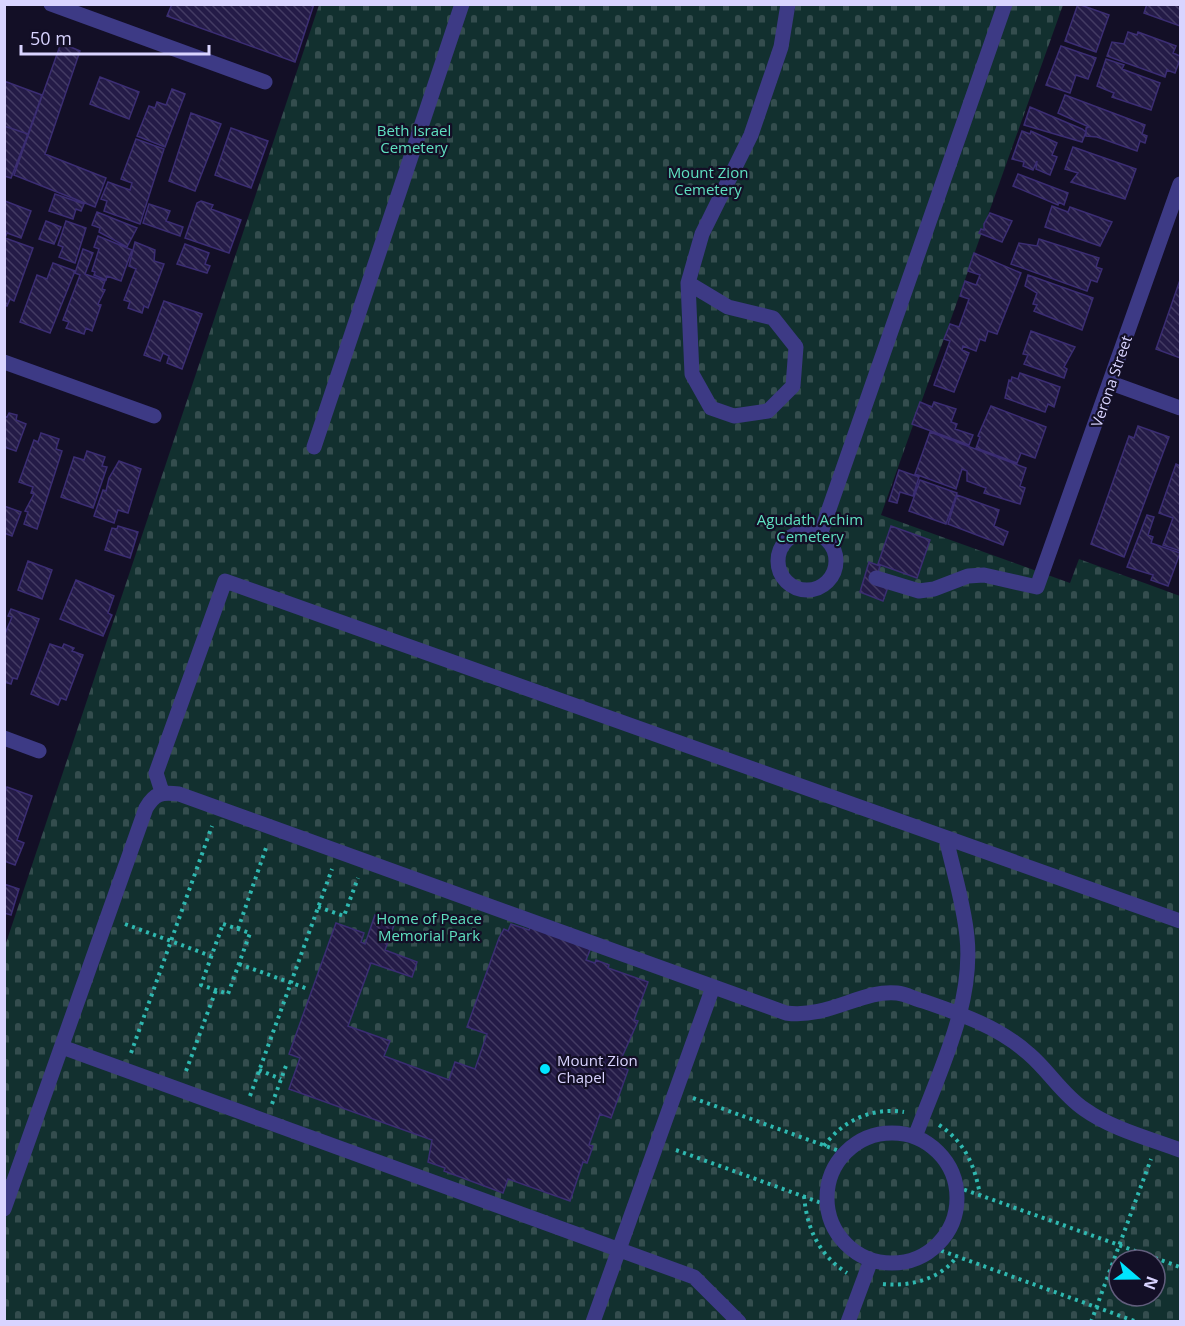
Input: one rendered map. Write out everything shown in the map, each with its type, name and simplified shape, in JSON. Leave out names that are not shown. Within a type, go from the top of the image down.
[{"type":"street","points":[[51,4],[265,82]]},
{"type":"street","points":[[314,447],[462,4]]},
{"type":"street","points":[[688,282],[728,307],[773,318],[796,347],[792,386],[768,411],[734,416],[711,408],[692,374],[688,282],[702,234],[752,135],[781,47],[788,4]]},
{"type":"street","points":[[820,535],[1005,4]]},
{"type":"street","name":"Verona Street","points":[[876,578],[919,591],[934,589],[968,576],[984,575],[1037,587],[1180,184]]},
{"type":"street","points":[[4,362],[154,416]]},
{"type":"street","points":[[1111,383],[1180,408]]},
{"type":"street","points":[[162,792],[156,773],[225,581],[1180,921]]},
{"type":"street","points":[[4,738],[39,751]]},
{"type":"street","points":[[4,1209],[146,808],[153,797],[162,792],[179,794],[786,1013],[814,1014],[877,995],[897,993],[959,1013],[1015,1042],[1069,1099],[1086,1111],[1120,1128],[1180,1150]]},
{"type":"street","points":[[915,1137],[959,1013],[967,981],[967,937],[946,838]]},
{"type":"street","points":[[593,1322],[713,987]]},
{"type":"street","points":[[62,1047],[694,1277],[739,1322]]},
{"type":"street","points":[[900,1133],[915,1137],[939,1153],[950,1168],[957,1186],[952,1222],[934,1248],[903,1262],[871,1260],[854,1251],[833,1227],[827,1205],[830,1177],[845,1153],[870,1136],[900,1133]]},
{"type":"street","points":[[848,1322],[871,1260]]},
{"type":"path","points":[[124,1070],[218,808]]},
{"type":"path","points":[[202,824],[223,831]]},
{"type":"path","points":[[238,929],[273,828]]},
{"type":"path","points":[[255,843],[266,847]]},
{"type":"path","points":[[244,1113],[338,852]]},
{"type":"path","points":[[318,908],[344,916],[364,861]]},
{"type":"path","points":[[121,934],[129,912]]},
{"type":"path","points":[[108,917],[211,956]]},
{"type":"path","points":[[223,924],[250,933],[228,994],[201,985],[211,956],[223,924]]},
{"type":"path","points":[[239,964],[308,989]]},
{"type":"path","points":[[174,1069],[185,1073],[216,990]]},
{"type":"path","points":[[121,1050],[141,1058]]},
{"type":"path","points":[[266,1121],[287,1063]]},
{"type":"path","points":[[259,1070],[281,1078]]},
{"type":"path","points":[[676,1092],[845,1153]]},
{"type":"path","points":[[1091,1322],[1157,1141]]},
{"type":"path","points":[[657,1144],[827,1205]]},
{"type":"path","points":[[957,1186],[1180,1268]]},
{"type":"path","points":[[934,1248],[1137,1322]]},
{"type":"green space","name":"Home of Peace Memorial Park","points":[[319,5],[1063,5],[881,515],[1070,583],[1079,559],[1180,596],[1180,1321],[5,1322],[5,946]]},
{"type":"building","points":[[172,4],[314,4],[295,62],[167,16]]},
{"type":"building","points":[[1078,4],[1109,15],[1096,52],[1065,41]]},
{"type":"building","points":[[1147,4],[1180,4],[1180,26],[1144,13]]},
{"type":"building","points":[[1128,32],[1137,35],[1138,32],[1176,46],[1173,53],[1180,56],[1180,59],[1175,73],[1167,70],[1165,77],[1107,56],[1112,42],[1124,44]]},
{"type":"building","points":[[61,43],[80,51],[45,154],[106,178],[95,207],[14,175]]},
{"type":"building","points":[[1061,46],[1096,58],[1088,79],[1076,75],[1070,93],[1046,85]]},
{"type":"building","points":[[1106,59],[1124,65],[1122,69],[1160,83],[1151,110],[1112,97],[1114,93],[1097,86]]},
{"type":"building","points":[[100,77],[139,92],[129,119],[90,104]]},
{"type":"building","points":[[4,81],[42,95],[28,134],[4,126]]},
{"type":"building","points":[[172,89],[185,94],[165,147],[137,136],[149,106],[155,108],[157,102],[166,105]]},
{"type":"building","points":[[1065,95],[1145,125],[1142,134],[1147,136],[1145,143],[1140,141],[1137,151],[1097,137],[1086,136],[1086,128],[1089,127],[1058,113]]},
{"type":"building","points":[[1030,107],[1082,129],[1086,132],[1082,142],[1024,125]]},
{"type":"building","points":[[191,113],[221,124],[195,191],[169,181]]},
{"type":"building","points":[[4,126],[28,134],[11,178],[4,176]]},
{"type":"building","points":[[231,128],[268,141],[251,188],[215,175]]},
{"type":"building","points":[[1022,131],[1030,134],[1031,131],[1057,143],[1052,155],[1057,157],[1050,175],[1036,169],[1037,161],[1033,170],[1023,166],[1024,162],[1012,159]]},
{"type":"building","points":[[136,139],[164,149],[140,224],[104,211],[107,201],[101,199],[108,182],[130,190],[132,183],[121,179]]},
{"type":"building","points":[[1073,147],[1136,169],[1125,199],[1071,182],[1078,173],[1065,169]]},
{"type":"building","points":[[1018,174],[1068,193],[1064,205],[1059,202],[1058,205],[1013,186]]},
{"type":"building","points":[[55,194],[84,204],[81,211],[76,209],[73,219],[49,211]]},
{"type":"building","points":[[5,201],[31,211],[21,238],[7,233],[5,238],[33,248],[14,301],[10,299],[7,306],[4,305]]},
{"type":"building","points":[[201,201],[213,205],[211,209],[241,220],[229,253],[185,238],[197,203]]},
{"type":"building","points":[[149,204],[170,211],[166,221],[183,227],[180,236],[143,223]]},
{"type":"building","points":[[1052,206],[1068,212],[1070,207],[1112,222],[1100,246],[1045,227]]},
{"type":"building","points":[[97,212],[137,228],[127,247],[99,232],[100,228],[92,225]]},
{"type":"building","points":[[990,213],[1012,221],[1002,242],[979,233],[981,229],[984,230],[984,224]]},
{"type":"building","points":[[46,221],[61,227],[54,244],[39,239]]},
{"type":"building","points":[[66,221],[86,228],[75,263],[59,257],[63,247],[58,245]]},
{"type":"building","points":[[98,236],[132,250],[121,281],[107,276],[106,280],[94,275],[95,272],[92,271],[99,249],[94,247]]},
{"type":"building","points":[[1039,239],[1099,258],[1096,267],[1102,269],[1097,282],[1091,280],[1087,291],[1011,264],[1019,243],[1037,246]]},
{"type":"building","points":[[135,242],[155,250],[154,261],[164,264],[148,308],[144,306],[142,313],[128,308],[130,302],[124,300],[136,269],[129,266]]},
{"type":"building","points":[[185,244],[209,253],[205,264],[210,266],[207,273],[177,264]]},
{"type":"building","points":[[83,249],[93,253],[85,274],[105,281],[102,289],[105,290],[98,304],[101,305],[92,331],[86,328],[84,334],[66,328],[69,322],[63,320],[80,275],[75,273]]},
{"type":"building","points":[[974,253],[1021,273],[997,334],[988,331],[985,341],[980,339],[976,351],[963,346],[962,350],[969,353],[954,392],[934,385],[950,341],[944,339],[950,324],[959,327],[969,299],[960,296],[965,281],[976,285],[980,275],[968,271]]},
{"type":"building","points":[[53,263],[75,271],[50,333],[20,322],[37,275],[47,279]]},
{"type":"building","points":[[1028,275],[1093,298],[1082,330],[1034,311],[1037,305],[1033,304],[1037,293],[1025,286]]},
{"type":"building","points":[[1180,280],[1180,358],[1156,349]]},
{"type":"building","points":[[164,301],[202,314],[182,369],[167,363],[169,356],[163,353],[160,361],[144,355]]},
{"type":"building","points":[[1031,331],[1075,347],[1064,367],[1067,369],[1064,378],[1024,364],[1028,355],[1023,354]]},
{"type":"building","points":[[1020,373],[1060,387],[1054,407],[1048,404],[1045,412],[1005,398],[1009,380],[1011,381],[1012,377],[1018,379]]},
{"type":"building","points":[[920,402],[932,407],[934,402],[956,409],[951,422],[957,424],[955,429],[973,435],[969,445],[912,424]]},
{"type":"building","points":[[991,406],[1046,427],[1035,458],[1021,453],[1017,463],[976,448],[980,437],[978,436]]},
{"type":"building","points":[[9,413],[17,415],[16,420],[26,424],[16,451],[4,447],[4,416],[7,417]]},
{"type":"building","points":[[1138,426],[1169,437],[1124,557],[1091,544],[1129,436],[1134,438]]},
{"type":"building","points":[[930,432],[1026,468],[1020,486],[1025,488],[1020,504],[984,493],[986,488],[967,481],[967,471],[962,469],[956,489],[915,474]]},
{"type":"building","points":[[41,433],[59,439],[56,449],[62,451],[37,529],[24,524],[28,512],[25,511],[34,494],[31,493],[33,487],[19,482],[34,440],[38,442]]},
{"type":"building","points":[[87,451],[105,457],[102,466],[107,467],[93,508],[61,497],[74,457],[84,460]]},
{"type":"building","points":[[119,461],[141,469],[128,513],[118,510],[114,523],[94,516],[103,490],[106,491],[109,478]]},
{"type":"building","points":[[1176,464],[1180,466],[1180,551],[1163,545],[1173,518],[1159,513]]},
{"type":"building","points":[[899,470],[919,477],[913,496],[900,492],[897,503],[889,501]]},
{"type":"building","points":[[920,480],[957,493],[946,524],[909,511]]},
{"type":"building","points":[[957,495],[999,510],[994,526],[1008,532],[1003,545],[948,524]]},
{"type":"building","points":[[4,506],[21,512],[12,536],[4,533]]},
{"type":"building","points":[[1147,515],[1154,517],[1148,535],[1153,537],[1151,543],[1180,553],[1168,586],[1151,580],[1153,575],[1127,567]]},
{"type":"building","points":[[118,526],[138,532],[130,558],[105,550],[112,528],[117,529]]},
{"type":"building","points":[[891,526],[930,540],[917,578],[878,564]]},
{"type":"building","points":[[28,561],[52,570],[42,599],[18,590]]},
{"type":"building","points":[[869,562],[880,566],[875,582],[888,587],[883,601],[860,592]]},
{"type":"building","points":[[76,580],[114,596],[108,613],[112,615],[103,636],[60,619]]},
{"type":"building","points":[[11,609],[39,619],[17,679],[13,678],[11,684],[4,682],[4,636],[12,617],[8,616]]},
{"type":"building","points":[[50,644],[62,648],[64,644],[74,648],[72,651],[83,655],[66,700],[61,698],[58,705],[31,694]]},
{"type":"building","points":[[7,787],[32,796],[17,840],[24,843],[15,865],[4,861],[4,795]]},
{"type":"building","points":[[4,884],[19,889],[11,915],[4,913]]},
{"type":"building","name":"Mount Zion Chapel","points":[[375,915],[395,922],[385,950],[417,962],[412,977],[371,963],[348,1026],[390,1041],[384,1056],[449,1080],[455,1062],[475,1069],[487,1034],[467,1027],[499,938],[504,929],[508,931],[511,924],[529,930],[532,923],[592,945],[586,960],[595,963],[596,960],[609,965],[608,968],[648,982],[634,1020],[638,1021],[618,1066],[628,1070],[611,1118],[600,1114],[589,1145],[593,1146],[587,1163],[583,1162],[570,1201],[508,1179],[503,1193],[444,1171],[445,1168],[428,1162],[432,1140],[289,1089],[300,1058],[289,1054],[336,923],[364,933],[361,942],[365,944]]},
{"type":"place","name":"Mount Zion Chapel","points":[[545,1069]]},
{"type":"park label","name":"Beth Israel Cemetery","points":[[414,138]]},
{"type":"park label","name":"Mount Zion Cemetery","points":[[708,180]]},
{"type":"park label","name":"Agudath Achim Cemetery","points":[[810,528]]}]
